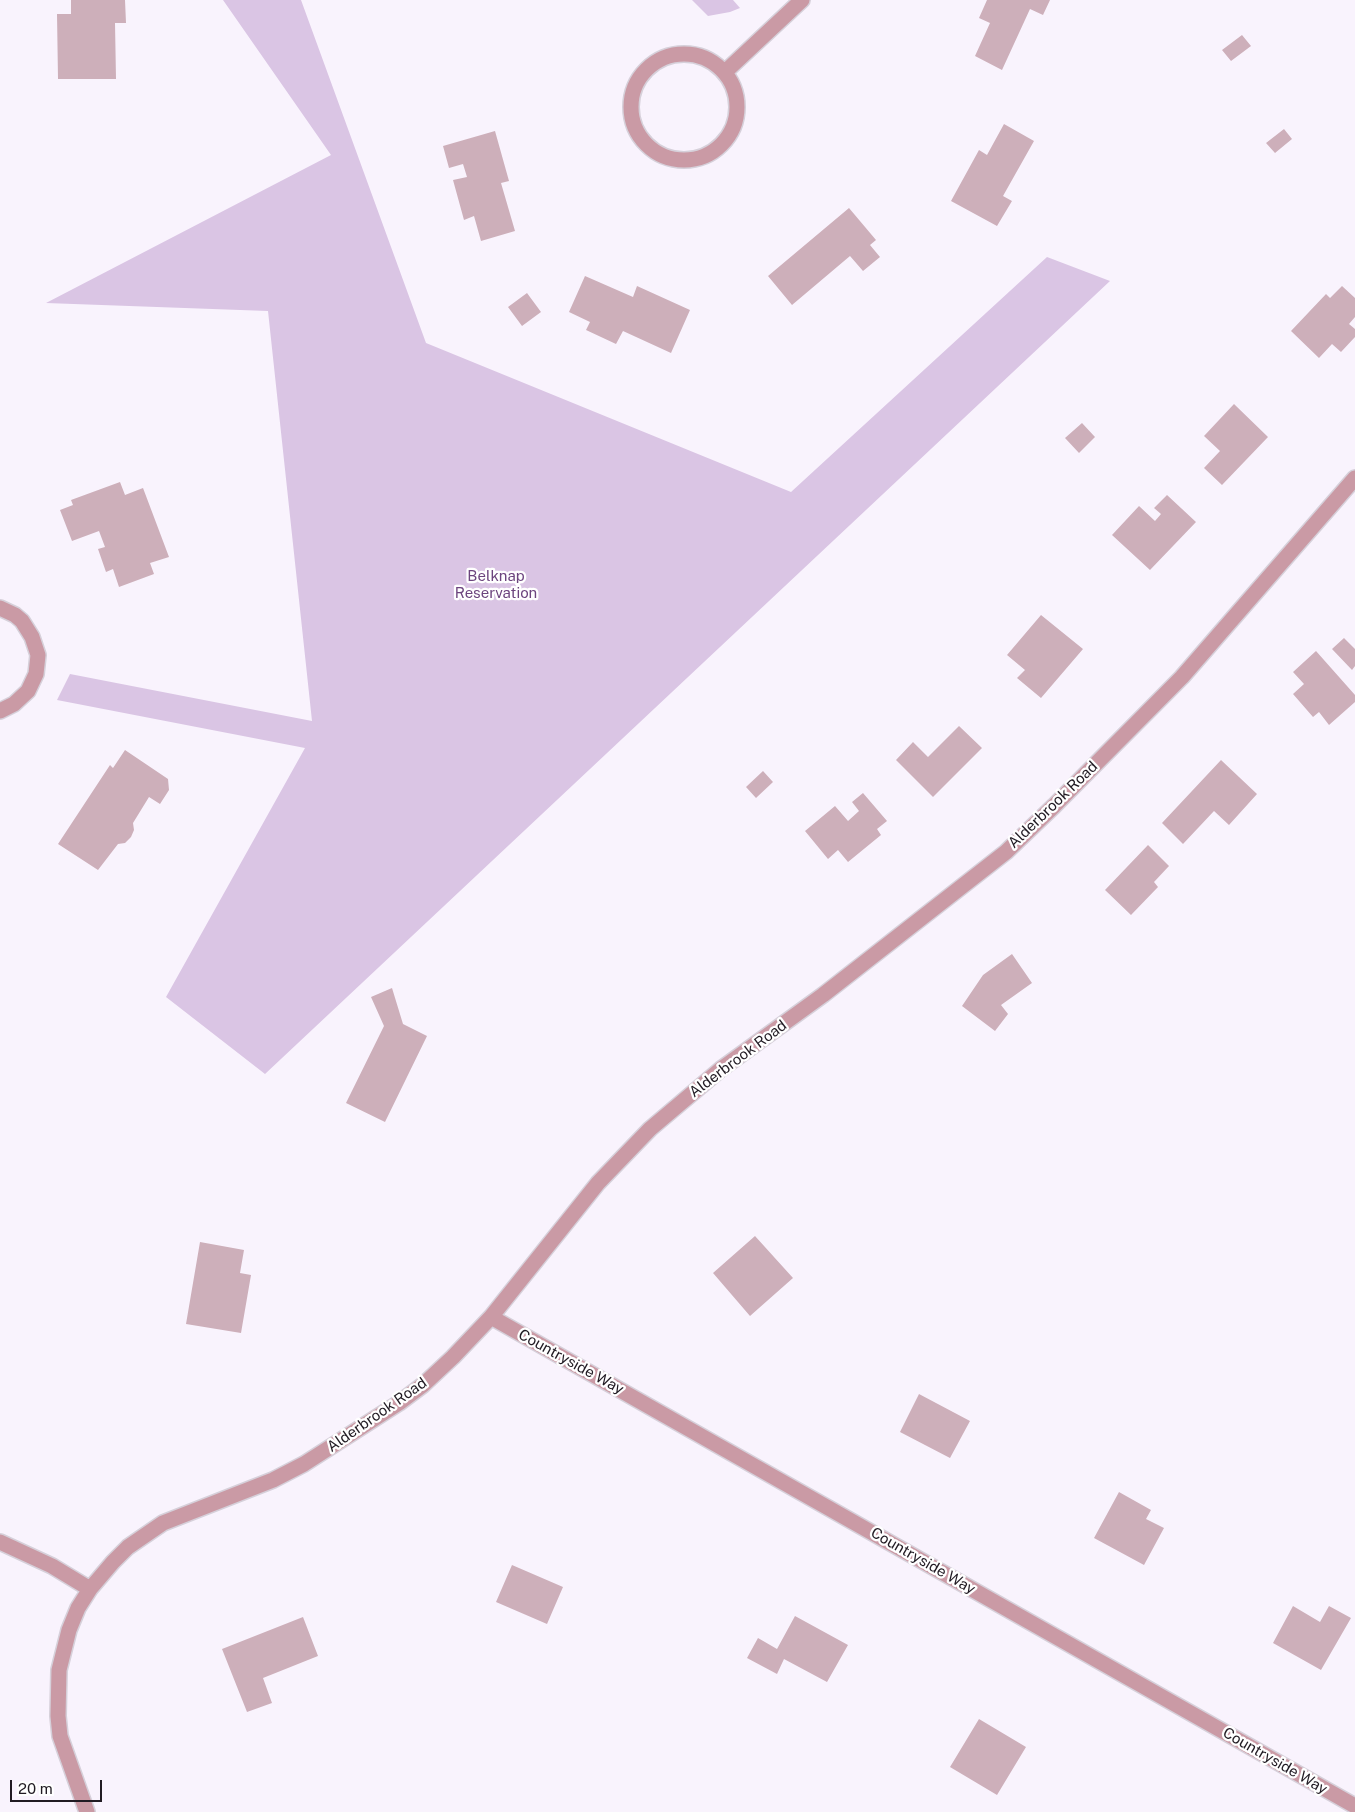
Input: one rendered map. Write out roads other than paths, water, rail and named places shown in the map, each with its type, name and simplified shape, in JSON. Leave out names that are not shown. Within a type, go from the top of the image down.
[{"type":"street","points":[[725,72],[802,0]]},
{"type":"street","points":[[679,53],[696,54],[712,61],[725,72],[734,86],[737,102],[736,119],[730,135],[719,148],[703,157],[684,160],[666,157],[650,148],[638,134],[631,117],[631,98],[637,81],[649,66],[663,58],[679,53]]},
{"type":"street","name":"Alderbrook Road","points":[[88,1812],[60,1736],[59,1670],[68,1630],[78,1608],[90,1589],[128,1547],[163,1523],[273,1480],[304,1464],[399,1403],[423,1385],[491,1317],[598,1183],[650,1129],[721,1069],[823,995],[1006,852],[1182,677],[1355,478]]},
{"type":"street","points":[[0,608],[22,621],[32,637],[38,655],[36,674],[28,691],[14,704],[0,711]]},
{"type":"street","name":"Countryside Way","points":[[491,1317],[1355,1806]]},
{"type":"street","points":[[0,1542],[52,1566],[90,1589]]},
{"type":"park label","name":"Belknap Reservation","points":[[496,584]]}]
